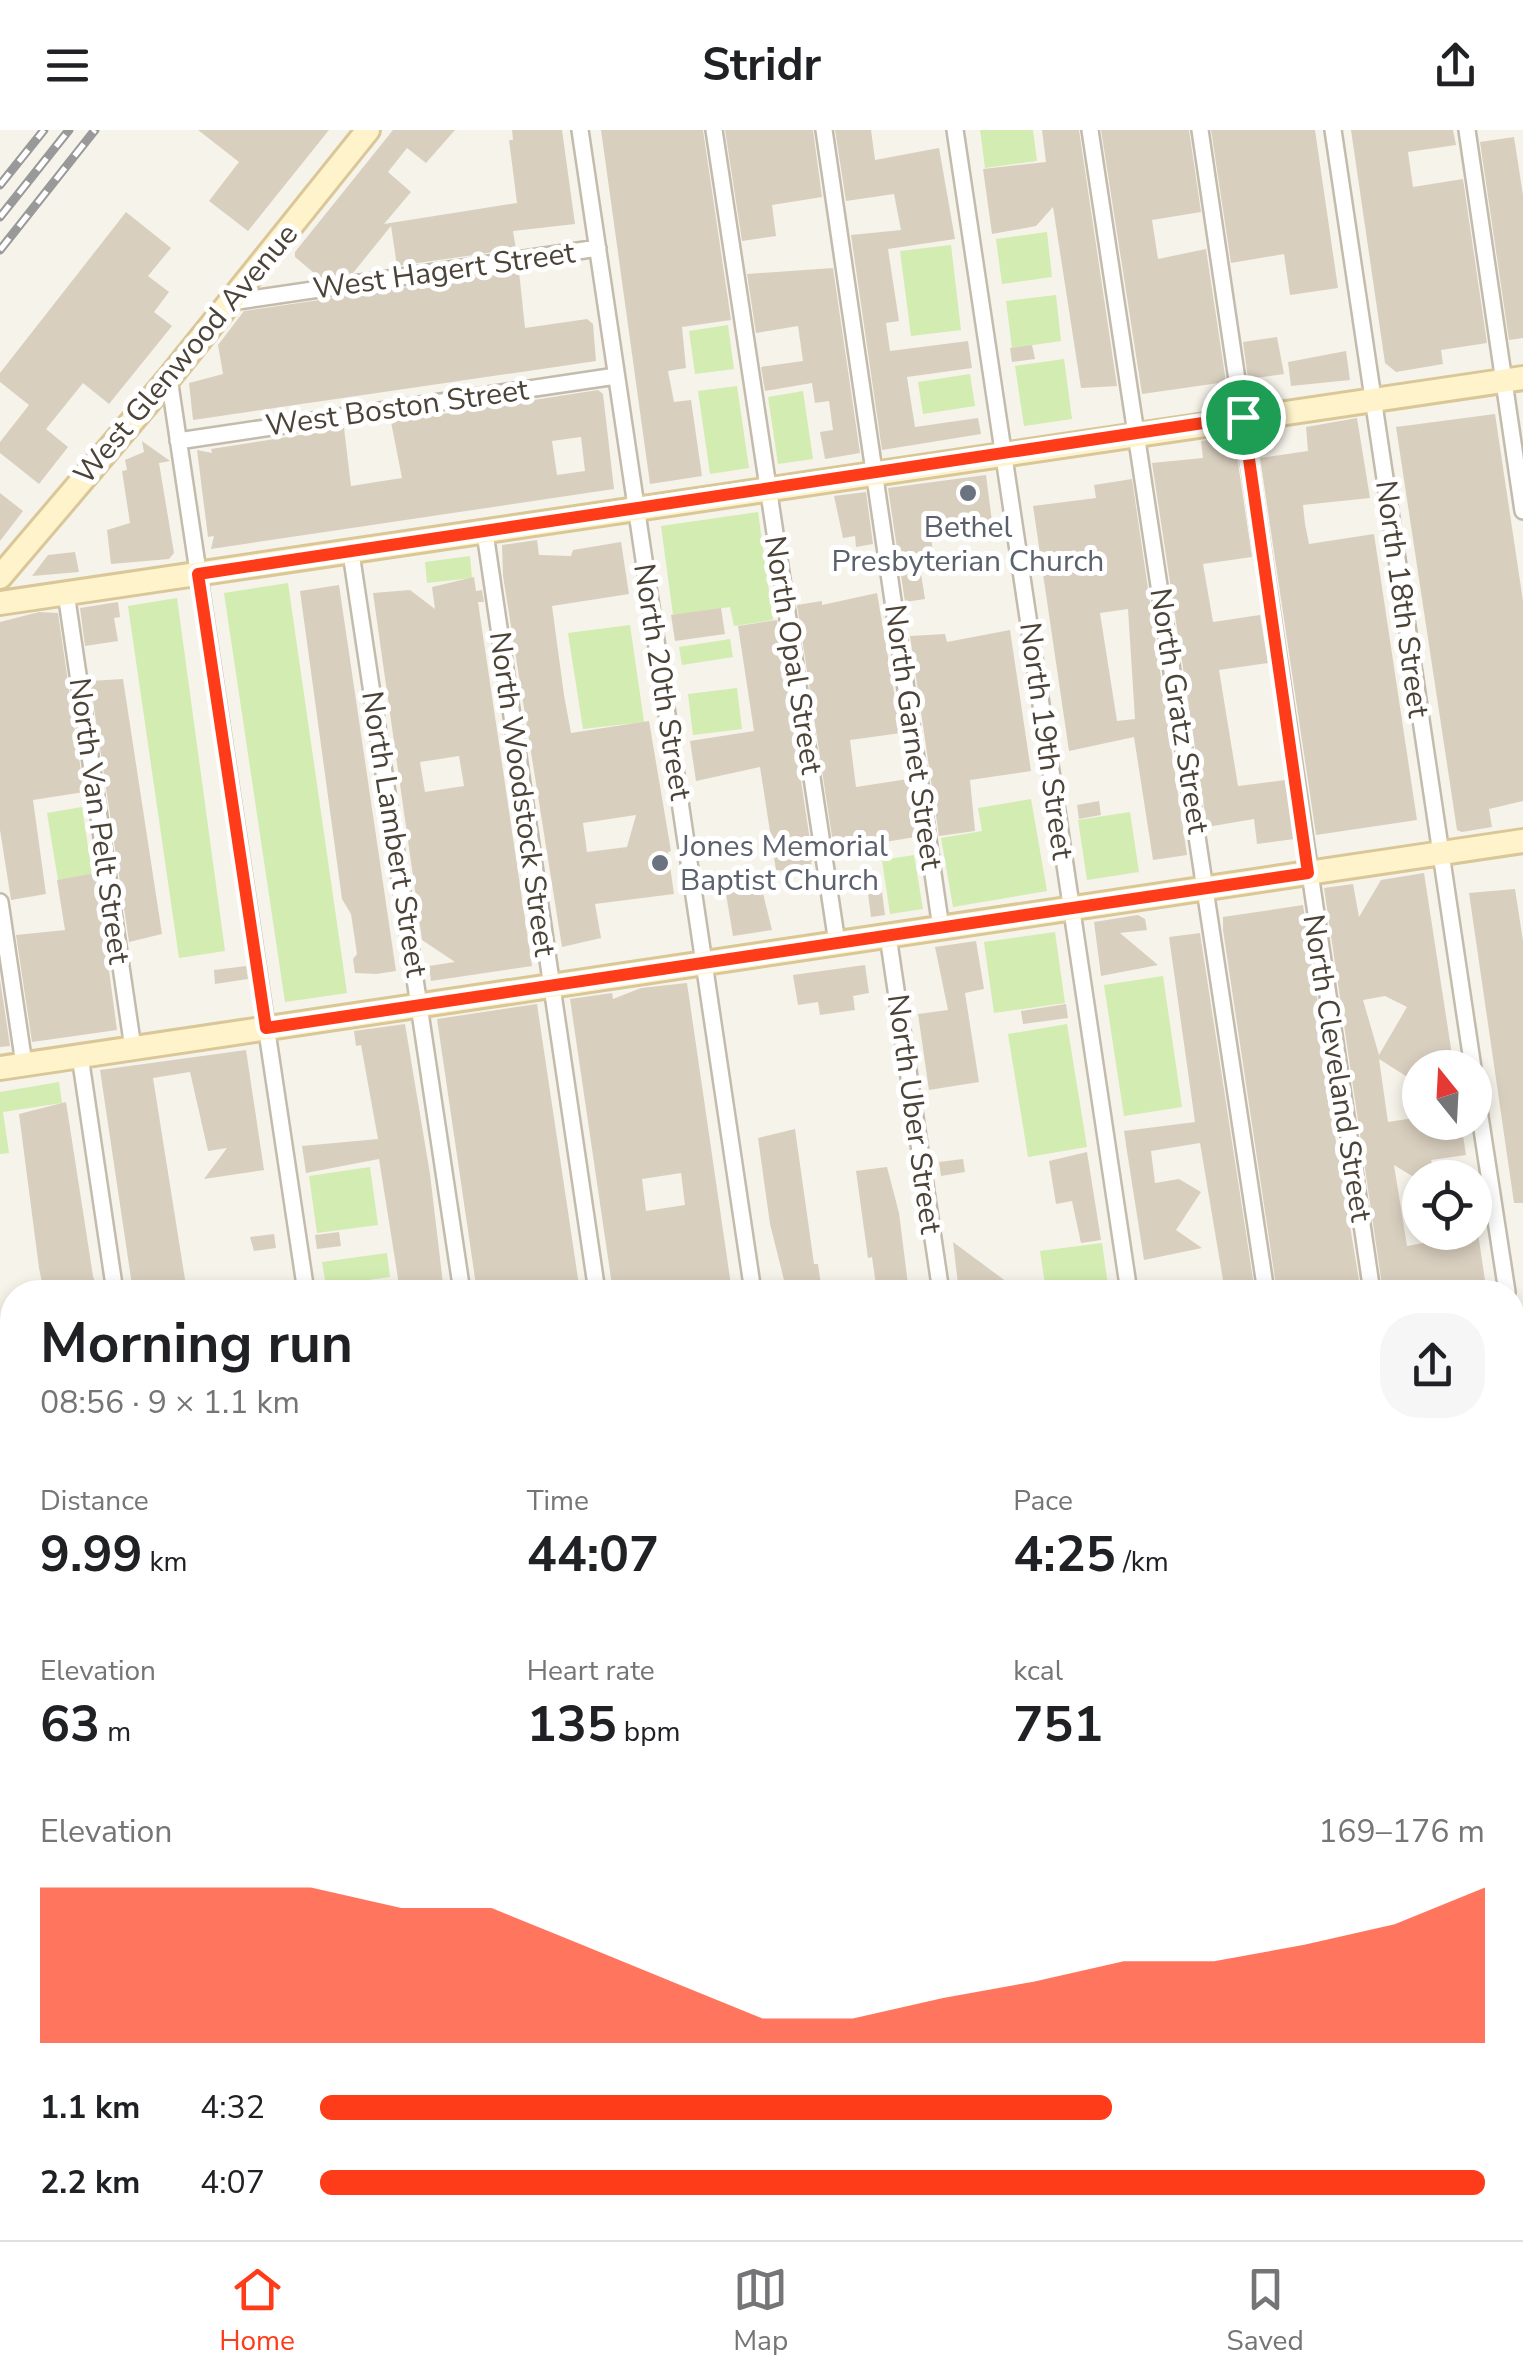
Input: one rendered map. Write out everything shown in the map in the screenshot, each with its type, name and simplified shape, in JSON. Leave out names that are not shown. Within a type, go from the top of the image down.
[{"type":"street","name":"West Glenwood Avenue","points":[[0,576],[169,378],[368,130]]},
{"type":"street","name":"North 20th Street","points":[[580,130],[751,1280]]},
{"type":"street","name":"North Opal Street","points":[[714,130],[837,944]]},
{"type":"street","name":"North Garnet Street","points":[[824,130],[941,928]]},
{"type":"street","name":"North 19th Street","points":[[955,130],[1127,1280]]},
{"type":"street","name":"North Gratz Street","points":[[1090,130],[1264,1280]]},
{"type":"street","name":"North Cleveland Street","points":[[1200,130],[1370,1280]]},
{"type":"street","name":"North 18th Street","points":[[1333,130],[1469,1050]]},
{"type":"street","points":[[1467,130],[1513,379],[1523,511]]},
{"type":"street","name":"West Hagert Street","points":[[231,302],[598,248]]},
{"type":"street","name":"West Boston Street","points":[[178,440],[616,376]]},
{"type":"street","points":[[169,378],[304,1280]]},
{"type":"street","points":[[0,603],[874,474],[1003,451],[1513,379]]},
{"type":"street","name":"North Woodstock Street","points":[[484,533],[595,1280]]},
{"type":"street","name":"North Lambert Street","points":[[351,553],[460,1280]]},
{"type":"street","name":"North Van Pelt Street","points":[[66,594],[133,1048]]},
{"type":"street","points":[[0,1068],[1523,841]]},
{"type":"street","points":[[0,902],[24,1064]]},
{"type":"street","name":"North Uber Street","points":[[888,936],[939,1280]]},
{"type":"street","points":[[80,1056],[113,1280]]},
{"type":"street","points":[[1484,1140],[1505,1280]]},
{"type":"green space","points":[[980,130],[1033,130],[1037,161],[985,168]]},
{"type":"green space","points":[[1047,232],[1052,277],[1002,284],[996,239]]},
{"type":"green space","points":[[951,245],[961,330],[911,336],[900,251]]},
{"type":"green space","points":[[1056,295],[1061,341],[1012,348],[1006,301]]},
{"type":"green space","points":[[728,325],[734,369],[695,374],[689,331]]},
{"type":"green space","points":[[1064,359],[1072,419],[1024,426],[1015,366]]},
{"type":"green space","points":[[970,374],[975,406],[923,414],[918,382]]},
{"type":"green space","points":[[737,386],[749,468],[710,474],[698,391]]},
{"type":"green space","points":[[803,391],[813,459],[778,464],[768,397]]},
{"type":"green space","points":[[758,512],[773,620],[734,626],[730,607],[673,615],[661,526]]},
{"type":"green space","points":[[470,556],[472,578],[427,583],[425,562]]},
{"type":"green space","points":[[288,583],[347,993],[285,1002],[224,593]]},
{"type":"green space","points":[[177,598],[225,951],[179,958],[128,606]]},
{"type":"green space","points":[[630,625],[644,722],[583,729],[568,633]]},
{"type":"green space","points":[[730,639],[733,657],[682,665],[679,647]]},
{"type":"green space","points":[[737,688],[742,729],[693,735],[688,694]]},
{"type":"green space","points":[[1031,799],[1047,891],[953,907],[941,838],[982,831],[978,808]]},
{"type":"green space","points":[[82,807],[92,874],[58,880],[47,813]]},
{"type":"green space","points":[[1130,812],[1139,872],[1087,880],[1078,820]]},
{"type":"green space","points":[[914,855],[923,909],[890,914],[882,860]]},
{"type":"green space","points":[[1055,932],[1065,1003],[994,1013],[984,942]]},
{"type":"green space","points":[[1163,976],[1182,1107],[1124,1116],[1104,985]]},
{"type":"green space","points":[[1067,1024],[1087,1147],[1028,1157],[1008,1034]]},
{"type":"green space","points":[[59,1082],[62,1103],[3,1112],[9,1153],[0,1154],[0,1092]]},
{"type":"green space","points":[[370,1167],[378,1225],[317,1233],[309,1176]]},
{"type":"green space","points":[[1102,1243],[1107,1280],[1044,1280],[1040,1251]]},
{"type":"green space","points":[[387,1253],[390,1277],[325,1280],[322,1262]]},
{"type":"building","points":[[198,130],[329,130],[248,231],[209,201],[239,162]]},
{"type":"building","points":[[393,130],[455,130],[426,163],[407,148],[388,172],[411,192],[384,224],[517,203],[509,140],[513,140],[512,130],[562,130],[575,224],[513,231],[516,249],[397,266],[391,226],[353,273],[320,278],[295,257],[295,252]]},
{"type":"building","points":[[601,130],[703,130],[731,320],[682,327],[686,368],[668,371],[674,402],[691,400],[702,476],[650,484]]},
{"type":"building","points":[[725,130],[813,130],[822,197],[772,205],[776,236],[742,241]]},
{"type":"building","points":[[835,130],[871,130],[875,160],[939,148],[955,239],[888,249],[899,321],[886,323],[890,351],[968,341],[972,368],[907,377],[915,427],[978,418],[981,434],[882,450],[851,235],[901,230],[894,194],[846,201]]},
{"type":"building","points":[[1042,130],[1079,130],[1117,386],[1081,388],[1053,207],[1036,226],[992,234],[983,169],[1046,162]]},
{"type":"building","points":[[1101,130],[1189,130],[1201,212],[1152,220],[1158,259],[1206,249],[1226,382],[1142,394]]},
{"type":"building","points":[[1211,130],[1315,130],[1338,288],[1290,295],[1284,254],[1231,263]]},
{"type":"building","points":[[1351,130],[1453,130],[1456,145],[1408,152],[1413,187],[1463,179],[1487,343],[1441,350],[1443,364],[1396,372],[1385,363]]},
{"type":"building","points":[[1514,137],[1523,195],[1523,338],[1509,340],[1480,142]]},
{"type":"building","points":[[126,212],[171,248],[148,276],[169,292],[154,312],[172,326],[109,404],[83,383],[46,429],[68,447],[39,484],[0,453],[0,442],[29,405],[0,382],[0,373]]},
{"type":"building","points":[[833,268],[860,453],[825,459],[820,432],[833,430],[829,401],[815,403],[812,383],[765,391],[761,367],[803,361],[798,326],[756,333],[747,274]]},
{"type":"building","points":[[519,271],[525,328],[587,319],[593,324],[596,361],[193,420],[189,383],[223,374],[218,345],[244,311]]},
{"type":"building","points":[[1277,337],[1284,374],[1248,379],[1243,342]]},
{"type":"building","points":[[1032,345],[1035,359],[1012,362],[1010,348]]},
{"type":"building","points":[[1346,351],[1350,380],[1291,386],[1288,362]]},
{"type":"building","points":[[598,390],[603,394],[614,489],[211,549],[214,536],[208,537],[197,450],[212,453],[211,449],[344,428],[351,486],[402,478],[391,422]],"holes":[[[581,437],[585,471],[557,475],[552,441]]]},
{"type":"building","points":[[1495,414],[1523,601],[1523,801],[1489,809],[1492,827],[1462,832],[1457,830],[1396,427]]},
{"type":"building","points":[[1357,418],[1370,498],[1303,505],[1305,524],[1309,544],[1374,534],[1417,820],[1316,835],[1260,458],[1308,451],[1306,427]]},
{"type":"building","points":[[1234,436],[1252,557],[1203,564],[1213,622],[1260,615],[1268,663],[1219,670],[1238,786],[1285,780],[1294,839],[1257,844],[1254,819],[1207,827],[1152,463],[1203,458],[1201,441]]},
{"type":"building","points":[[142,441],[170,461],[159,463],[174,553],[169,559],[111,564],[107,530],[130,523],[122,471],[127,470],[125,460],[144,452]]},
{"type":"building","name":"Bethel Presbyterian Church","points":[[986,475],[993,529],[931,537],[934,559],[919,561],[925,599],[905,602],[888,488]]},
{"type":"building","points":[[1132,479],[1187,855],[1153,860],[1134,737],[1069,751],[1033,506],[1096,498],[1094,485]],"holes":[[[1128,609],[1135,719],[1117,721],[1100,613]]]},
{"type":"building","points":[[866,492],[873,544],[856,547],[855,536],[843,538],[834,496]]},
{"type":"building","points":[[0,493],[23,511],[0,541]]},
{"type":"building","points":[[537,540],[539,555],[571,556],[573,550],[621,542],[629,594],[552,606],[564,695],[571,733],[649,721],[671,851],[668,852],[674,894],[595,904],[601,938],[562,947],[503,576],[502,545]],"holes":[[[636,815],[627,847],[587,852],[583,823]]]},
{"type":"building","points":[[75,552],[79,572],[32,576],[48,555]]},
{"type":"building","points":[[474,577],[476,591],[482,590],[484,602],[478,602],[532,966],[431,981],[429,966],[455,962],[422,940],[373,593],[410,590],[435,609],[432,587]],"holes":[[[459,756],[464,786],[425,792],[420,762]]]},
{"type":"building","points":[[339,585],[396,971],[376,974],[355,973],[353,959],[357,954],[351,914],[342,899],[300,591]]},
{"type":"building","points":[[877,593],[901,733],[850,740],[856,787],[908,779],[916,837],[834,850],[797,605],[822,601],[822,605]]},
{"type":"building","points":[[118,602],[120,617],[114,618],[118,641],[85,646],[80,608]]},
{"type":"building","points":[[721,608],[725,634],[675,641],[671,615]]},
{"type":"building","points":[[39,612],[58,613],[84,792],[33,800],[46,894],[11,900],[0,830],[0,622]]},
{"type":"building","points":[[777,620],[812,854],[811,867],[789,871],[776,870],[760,767],[696,781],[690,741],[754,731],[738,626]]},
{"type":"building","points":[[1010,630],[1031,771],[970,780],[975,831],[939,836],[910,636],[945,634],[947,642]]},
{"type":"building","points":[[123,679],[162,934],[129,942],[90,681]]},
{"type":"building","points":[[1099,801],[1101,815],[1079,819],[1077,805]]},
{"type":"building","points":[[96,873],[117,1030],[32,1042],[16,935],[65,930],[57,880]]},
{"type":"building","points":[[1424,873],[1451,1050],[1402,1050],[1402,1074],[1379,1059],[1388,1122],[1402,1120],[1402,1140],[1464,1140],[1466,1155],[1402,1160],[1402,1170],[1394,1165],[1402,1215],[1402,1250],[1481,1250],[1485,1280],[1381,1280],[1324,888],[1353,884],[1359,917],[1381,880]],"holes":[[[1385,996],[1407,1007],[1379,1055],[1363,1000]]]},
{"type":"building","points":[[760,881],[772,930],[733,936],[725,888]]},
{"type":"building","points":[[1515,889],[1523,941],[1523,1203],[1514,1203],[1469,893]]},
{"type":"building","points":[[882,892],[885,915],[871,917],[868,894]]},
{"type":"building","points":[[1303,905],[1319,1010],[1314,1010],[1359,1280],[1275,1280],[1223,917]]},
{"type":"building","points":[[1138,915],[1145,919],[1147,930],[1120,933],[1158,965],[1101,976],[1094,922]]},
{"type":"building","points":[[1200,933],[1253,1280],[1223,1280],[1200,1143],[1151,1151],[1155,1183],[1179,1179],[1201,1192],[1176,1230],[1202,1248],[1144,1260],[1124,1131],[1195,1122],[1169,937]]},
{"type":"building","points":[[976,941],[984,989],[965,993],[979,1082],[929,1090],[918,1014],[948,1010],[935,947]]},
{"type":"building","points":[[865,965],[869,993],[853,996],[855,1010],[820,1015],[818,1002],[798,1005],[793,975]]},
{"type":"building","points":[[246,966],[248,979],[215,984],[214,970]]},
{"type":"building","points":[[0,979],[10,1046],[0,1047]]},
{"type":"building","points":[[687,983],[730,1280],[611,1280],[570,999],[612,993],[613,999],[641,988]],"holes":[[[681,1173],[685,1205],[646,1211],[642,1179]]]},
{"type":"building","points":[[537,1004],[578,1280],[475,1280],[437,1019]]},
{"type":"building","points":[[1066,1004],[1068,1018],[1023,1024],[1021,1011]]},
{"type":"building","points":[[405,1024],[443,1280],[398,1280],[379,1159],[306,1173],[302,1146],[378,1139],[361,1045],[356,1046],[354,1031]]},
{"type":"building","points":[[246,1050],[264,1170],[204,1179],[227,1148],[208,1151],[190,1072],[153,1078],[185,1280],[131,1280],[100,1070]]},
{"type":"building","points":[[66,1102],[94,1280],[42,1280],[19,1114]]},
{"type":"building","points":[[795,1129],[814,1264],[818,1264],[820,1280],[784,1280],[770,1224],[758,1138]]},
{"type":"building","points":[[1087,1152],[1101,1240],[1081,1243],[1072,1201],[1056,1204],[1049,1161]]},
{"type":"building","points":[[963,1159],[965,1172],[941,1176],[939,1162]]},
{"type":"building","points":[[887,1167],[899,1213],[907,1280],[875,1280],[872,1257],[868,1258],[856,1171]]},
{"type":"building","points":[[339,1232],[341,1246],[317,1249],[315,1235]]},
{"type":"building","points":[[274,1234],[276,1248],[254,1251],[250,1237]]},
{"type":"building","points":[[953,1242],[1004,1280],[958,1280]]},
{"type":"railway","points":[[0,185],[44,130]]},
{"type":"railway","points":[[0,217],[69,130]]},
{"type":"railway","points":[[0,250],[95,130]]},
{"type":"place","name":"Bethel Presbyterian Church","points":[[968,493]]},
{"type":"place","name":"Jones Memorial Baptist Church","points":[[660,863]]},
{"type":"route","points":[[1243,417],[1308,873],[266,1028],[198,574],[1243,417]]}]
